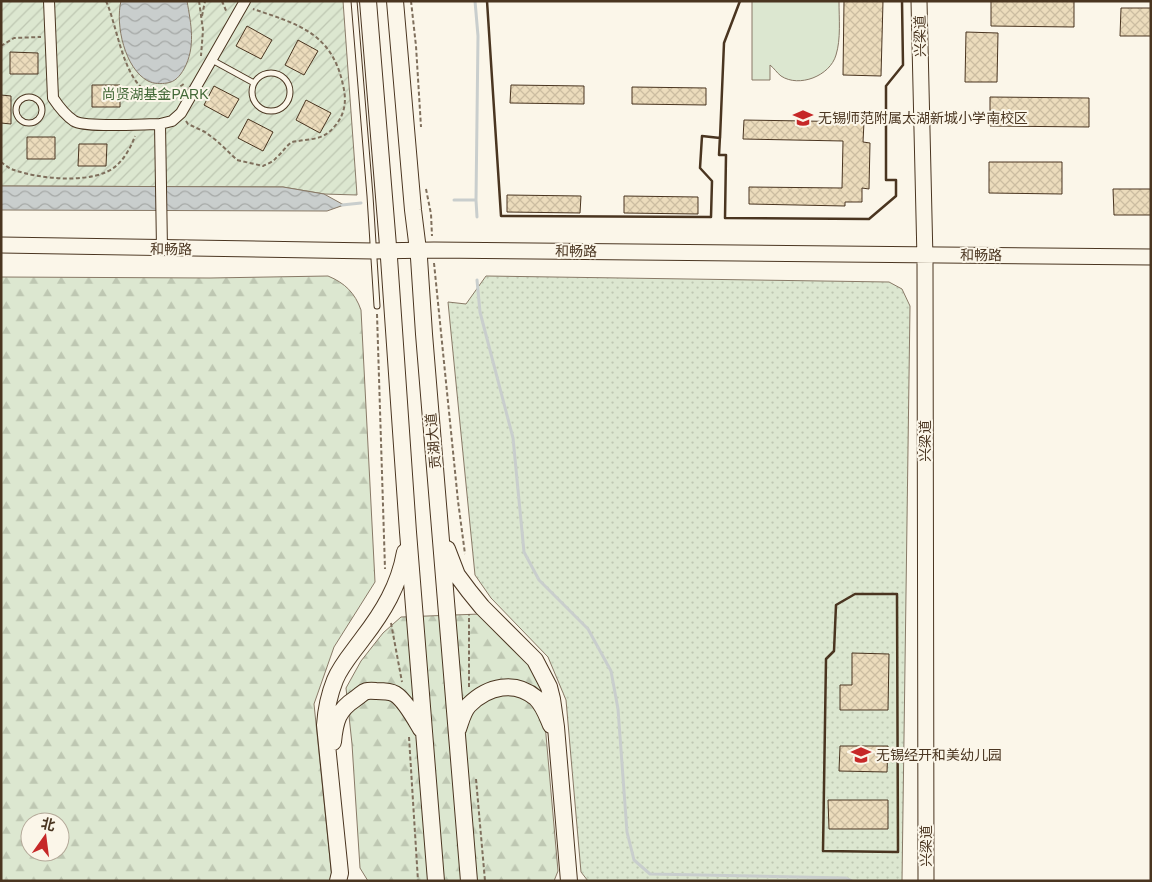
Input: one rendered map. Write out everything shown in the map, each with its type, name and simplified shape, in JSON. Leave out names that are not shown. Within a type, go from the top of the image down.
[{"type":"main road","points":[[368,1],[381,255],[408,532],[436,881]]},
{"type":"main road","name":"贡湖大道","points":[[395,1],[418,254],[469,881]]},
{"type":"main road","points":[[441,531],[458,575],[482,607],[535,660],[549,687],[556,727],[569,881]]},
{"type":"main road","points":[[338,881],[340,873],[325,725],[326,709],[335,679],[343,665],[387,605],[398,579],[408,532]]},
{"type":"main road","points":[[457,731],[468,705],[490,690],[501,687],[514,688],[526,692],[537,699],[545,711],[551,726],[564,881]]},
{"type":"main road","points":[[348,881],[344,873],[333,746],[334,730],[339,716],[346,704],[365,690],[384,691],[395,694],[407,707],[423,733]]},
{"type":"street","points":[[49,1],[53,98],[61,110],[75,122],[87,124],[160,124],[172,120],[181,113],[244,4]]},
{"type":"street","name":"兴梁道","points":[[919,1],[928,257],[936,881]]},
{"type":"street","name":"兴梁道","points":[[926,881],[928,1]]},
{"type":"street","points":[[160,124],[162,249]]},
{"type":"street","name":"和畅路","points":[[1,245],[381,255]]},
{"type":"street","name":"和畅路","points":[[1,255],[418,254],[1151,257]]},
{"type":"street","name":"和畅路","points":[[928,257],[1151,263]]},
{"type":"lane","points":[[354,1],[370,196],[381,255],[377,306]]},
{"type":"lane","points":[[212,60],[254,83]]},
{"type":"lane","points":[[270,73],[282,77],[289,88],[288,100],[280,109],[268,111],[262,109],[254,100],[252,88],[254,83],[258,78],[270,73]]},
{"type":"lane","points":[[26,97],[34,98],[41,104],[42,113],[34,122],[26,122],[17,114],[16,110],[19,102],[26,97]]},
{"type":"lane","points":[[41,104],[53,98]]},
{"type":"path","points":[[106,1],[120,49],[132,79],[140,87],[150,93],[160,94],[184,85],[190,78]]},
{"type":"path","points":[[199,1],[202,18],[202,42],[199,61]]},
{"type":"path","points":[[202,18],[205,1]]},
{"type":"path","points":[[411,1],[416,46],[421,131]]},
{"type":"path","points":[[181,113],[188,124],[205,132],[237,160],[263,166],[275,160],[294,141],[323,137],[333,129],[342,117],[345,101],[344,90],[339,68],[328,49],[313,34],[295,24],[244,4]]},
{"type":"path","points":[[1,46],[14,38],[50,37]]},
{"type":"path","points":[[1,162],[12,170],[55,178],[82,178],[103,174],[116,166],[127,153],[135,137],[137,124]]},
{"type":"path","points":[[425,184],[430,209]]},
{"type":"green space","name":"尚贤湖基金PARK","points":[[1,1],[343,1],[357,195],[324,194],[283,187],[1,186]]},
{"type":"green space","points":[[752,1],[839,1],[839,42],[833,62],[821,74],[805,80],[796,81],[781,76],[770,65],[770,80],[752,80]]},
{"type":"green space","points":[[328,276],[349,289],[356,298],[361,310],[375,582],[334,647],[314,704],[332,879],[330,881],[1,881],[1,277],[210,278]]},
{"type":"green space","points":[[486,276],[889,282],[902,289],[910,306],[902,881],[588,881],[581,872],[566,700],[548,657],[491,598],[475,575],[448,302],[466,304]]},
{"type":"green space","points":[[480,614],[527,662],[542,690],[558,871],[554,881],[368,881],[360,868],[352,744],[346,688],[361,661],[383,633],[401,617]]},
{"type":"water","points":[[121,1],[187,1],[192,35],[190,52],[184,69],[175,80],[162,84],[150,82],[133,67],[121,34],[119,11]]},
{"type":"water","points":[[1,186],[283,187],[324,194],[344,205],[327,211],[1,210]]},
{"type":"building","points":[[844,1],[883,1],[881,76],[843,75]]},
{"type":"building","points":[[991,1],[1074,1],[1074,27],[991,26]]},
{"type":"building","points":[[1121,8],[1151,8],[1151,36],[1120,36]]},
{"type":"building","points":[[247,26],[272,40],[261,59],[236,46]]},
{"type":"building","points":[[966,32],[998,33],[997,82],[965,82]]},
{"type":"building","points":[[298,40],[318,51],[304,75],[285,65]]},
{"type":"building","points":[[10,52],[38,53],[38,74],[10,74]]},
{"type":"building","points":[[92,85],[120,85],[120,107],[92,107]]},
{"type":"building","points":[[511,85],[584,86],[584,104],[510,103]]},
{"type":"building","points":[[214,86],[239,99],[228,118],[204,105]]},
{"type":"building","points":[[632,87],[706,88],[706,105],[632,104]]},
{"type":"building","points":[[1,95],[11,96],[11,124],[1,123]]},
{"type":"building","points":[[990,97],[1089,98],[1089,127],[990,126]]},
{"type":"building","points":[[306,100],[331,113],[320,133],[296,120]]},
{"type":"building","points":[[248,119],[273,132],[263,151],[238,138]]},
{"type":"building","points":[[744,120],[864,122],[863,142],[870,143],[869,189],[862,188],[862,202],[845,202],[845,206],[749,204],[749,187],[842,188],[843,141],[743,139]]},
{"type":"building","points":[[27,137],[55,137],[55,159],[27,159]]},
{"type":"building","points":[[79,144],[107,144],[106,166],[78,166]]},
{"type":"building","points":[[989,162],[1062,162],[1062,194],[989,193]]},
{"type":"building","points":[[1113,189],[1151,189],[1151,215],[1114,215]]},
{"type":"building","points":[[507,195],[581,196],[580,213],[507,212]]},
{"type":"building","points":[[624,196],[698,197],[698,214],[624,213]]},
{"type":"building","points":[[852,653],[889,654],[888,710],[840,710],[840,685],[852,685]]},
{"type":"building","points":[[840,746],[888,746],[887,772],[839,771]]},
{"type":"building","points":[[828,800],[888,800],[888,829],[829,829]]},
{"type":"waterway","points":[[475,1],[478,36],[477,217]]},
{"type":"waterway","points":[[454,200],[476,200]]},
{"type":"waterway","points":[[342,205],[361,203]]},
{"type":"waterway","points":[[477,280],[480,312],[513,438],[524,552],[539,580],[588,629],[611,671],[618,709],[627,832],[634,860],[650,874],[846,878],[852,881]]},
{"type":"wall","points":[[487,1],[501,216],[711,217],[712,181],[700,168],[702,136],[720,138],[724,43],[740,1]]},
{"type":"wall","points":[[720,136],[719,155],[726,155],[725,218],[869,219],[896,196],[896,180],[886,180],[886,86],[903,65],[902,1]]},
{"type":"wall","points":[[855,594],[897,594],[898,852],[823,851],[826,659],[834,651],[836,605],[855,594]]},
{"type":"place","name":"无锡师范附属太湖新城小学南校区","points":[[803,118]]},
{"type":"place","name":"无锡经开和美幼儿园","points":[[861,755]]}]
